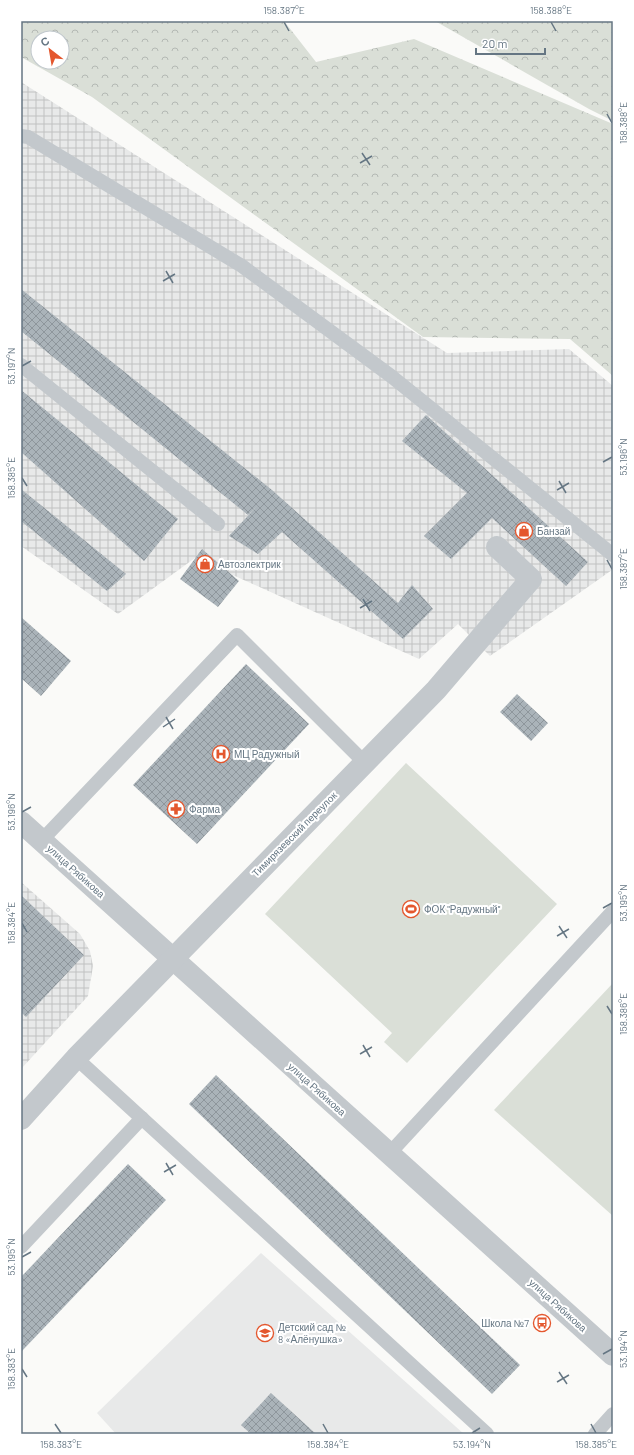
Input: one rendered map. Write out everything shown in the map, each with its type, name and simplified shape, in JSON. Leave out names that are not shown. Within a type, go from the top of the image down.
[{"type":"street","name":"Тимирязевский переулок","points":[[21,1119],[76,1058],[436,690],[531,579],[497,548]]},
{"type":"street","name":"улица Рябикова","points":[[21,822],[389,1154],[512,1262],[613,1355]]},
{"type":"lane","points":[[21,136],[28,137],[242,266],[391,376],[613,555]]},
{"type":"lane","points":[[21,365],[218,524]]},
{"type":"lane","points":[[42,840],[237,635],[365,763]]},
{"type":"lane","points":[[389,1154],[613,911]]},
{"type":"lane","points":[[76,1058],[487,1434]]},
{"type":"lane","points":[[21,1247],[142,1118]]},
{"type":"lane","points":[[595,1434],[613,1414]]},
{"type":"shaded area","points":[[21,82],[447,353],[569,349],[613,386],[613,571],[612,570],[490,656],[458,624],[419,659],[195,558],[118,614],[21,546]]},
{"type":"shaded area","points":[[21,882],[80,934],[90,951],[93,966],[88,996],[21,1069]]},
{"type":"shaded area","name":"Детский сад № 8 «Алёнушка»","points":[[261,1253],[464,1434],[116,1434],[97,1413]]},
{"type":"green space","points":[[21,21],[284,21],[316,62],[414,39],[613,124],[613,376],[570,339],[423,337],[92,97],[44,70],[70,70],[70,30],[30,30],[30,62],[21,57]]},
{"type":"green space","points":[[435,21],[613,21],[613,121],[589,109]]},
{"type":"green space","name":"ФОК \"Радужный\"","points":[[406,763],[557,904],[407,1063],[384,1042],[392,1033],[265,914]]},
{"type":"green space","points":[[613,983],[613,1216],[494,1110]]},
{"type":"building","points":[[21,289],[272,490],[398,603],[412,585],[433,609],[403,639],[282,532],[258,554],[229,536],[259,504],[248,515],[21,331]]},
{"type":"building","points":[[21,390],[178,519],[144,561],[21,452]]},
{"type":"building","points":[[426,415],[588,562],[566,586],[492,518],[451,559],[424,536],[467,493],[402,441]]},
{"type":"building","points":[[21,489],[126,574],[107,591],[21,521]]},
{"type":"building","name":"Автоэлектрик","points":[[202,549],[239,581],[218,607],[180,579]]},
{"type":"building","points":[[21,617],[71,661],[41,696],[21,678]]},
{"type":"building","name":"МЦ Радужный","points":[[246,664],[309,724],[197,844],[133,785]]},
{"type":"building","points":[[517,694],[548,723],[531,741],[500,712]]},
{"type":"building","points":[[21,895],[84,955],[26,1017],[21,1012]]},
{"type":"building","points":[[216,1075],[520,1365],[492,1394],[189,1104]]},
{"type":"building","points":[[128,1164],[166,1200],[21,1352],[21,1277]]},
{"type":"building","points":[[271,1393],[316,1434],[251,1434],[241,1425]]},
{"type":"place","name":"Банзай","points":[[524,531]]},
{"type":"place","name":"Автоэлектрик","points":[[205,564]]},
{"type":"place","name":"МЦ Радужный","points":[[221,754]]},
{"type":"place","name":"Фарма","points":[[176,809]]},
{"type":"place","name":"ФОК \"Радужный\"","points":[[411,909]]},
{"type":"place","name":"Школа №7","points":[[542,1323]]},
{"type":"place","name":"Детский сад № 8 «Алёнушка»","points":[[265,1333]]}]
